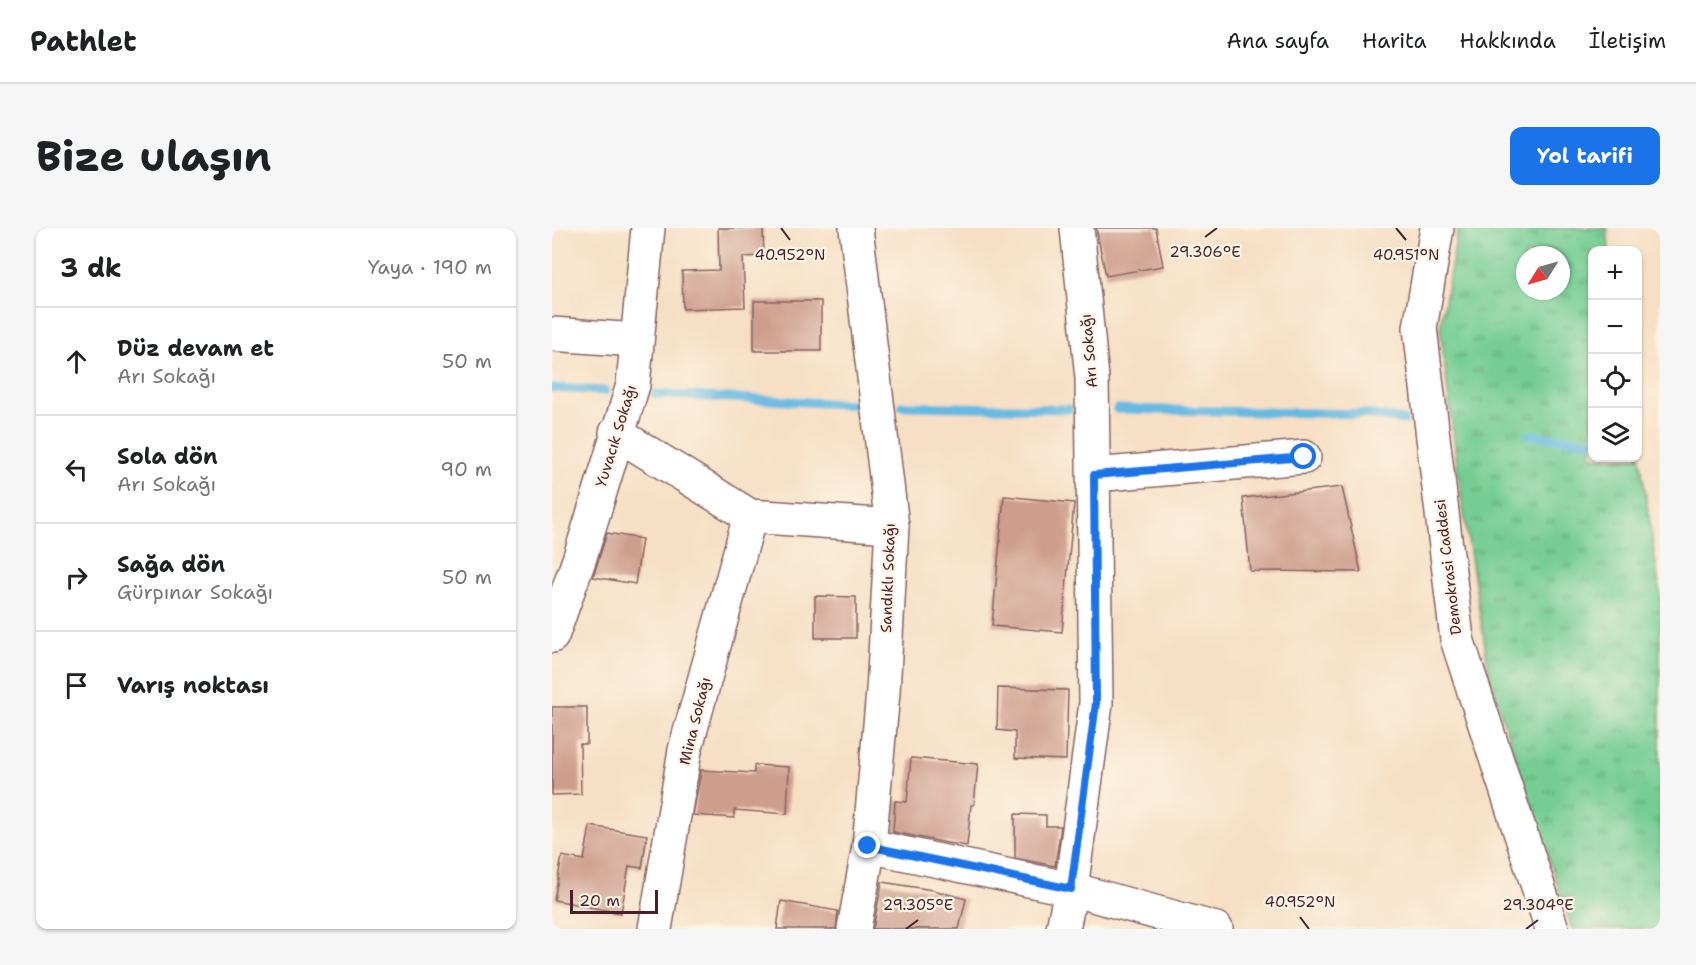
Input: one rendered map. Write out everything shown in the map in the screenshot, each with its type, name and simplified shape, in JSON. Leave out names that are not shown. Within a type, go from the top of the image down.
[{"type":"street","name":"Yuvacık Sokağı","points":[[552,636],[566,556],[633,385],[648,228]]},
{"type":"street","name":"Sandıklı Sokağı","points":[[854,929],[868,846],[883,692],[892,526],[856,228]]},
{"type":"street","name":"Arı Sokağı","points":[[1063,929],[1071,889],[1096,703],[1092,378],[1077,228]]},
{"type":"street","name":"Demokrasi Caddesi","points":[[1437,228],[1420,328],[1457,639],[1552,929]]},
{"type":"street","points":[[552,334],[637,340]]},
{"type":"street","points":[[616,433],[750,516],[892,526]]},
{"type":"street","points":[[1094,475],[1304,457]]},
{"type":"street","name":"Mina Sokağı","points":[[656,929],[685,750],[750,516]]},
{"type":"street","points":[[868,846],[1071,889],[1216,929]]},
{"type":"green space","points":[[1458,228],[1607,228],[1609,246],[1588,246],[1588,462],[1641,462],[1660,593],[1660,929],[1572,929],[1491,683],[1460,489],[1440,328]]},
{"type":"building","points":[[718,228],[763,228],[764,256],[743,257],[745,307],[683,309],[682,271],[719,270]]},
{"type":"building","points":[[1096,228],[1156,228],[1163,266],[1106,276]]},
{"type":"building","points":[[754,301],[821,301],[821,351],[754,351]]},
{"type":"building","points":[[1342,487],[1361,572],[1250,571],[1243,498]]},
{"type":"building","points":[[1004,496],[1074,503],[1062,632],[992,626]]},
{"type":"building","points":[[607,533],[642,539],[635,584],[593,577]]},
{"type":"building","points":[[815,596],[856,597],[856,638],[815,638]]},
{"type":"building","points":[[998,688],[1068,690],[1066,760],[1015,758],[1015,732],[997,730]]},
{"type":"building","points":[[552,707],[587,707],[587,744],[580,744],[581,794],[552,795]]},
{"type":"building","points":[[911,758],[978,764],[967,846],[893,832],[895,801],[907,802]]},
{"type":"building","points":[[754,765],[789,767],[787,814],[734,810],[734,818],[693,815],[701,770],[754,773]]},
{"type":"building","points":[[1015,814],[1046,815],[1046,826],[1061,826],[1055,866],[1015,858]]},
{"type":"building","points":[[590,826],[647,835],[642,868],[629,866],[621,913],[554,900],[562,856],[584,860]]},
{"type":"building","points":[[882,882],[933,890],[966,899],[959,929],[873,929]]},
{"type":"building","points":[[781,901],[838,911],[836,929],[777,929]]},
{"type":"waterway","points":[[552,388],[605,391]]},
{"type":"waterway","points":[[655,394],[861,405]]},
{"type":"waterway","points":[[902,406],[1069,409]]},
{"type":"waterway","points":[[1117,409],[1366,414],[1404,420]]},
{"type":"waterway","points":[[1529,435],[1588,442]]},
{"type":"route","points":[[868,846],[1071,889],[1096,703],[1094,475],[1304,457]]}]
